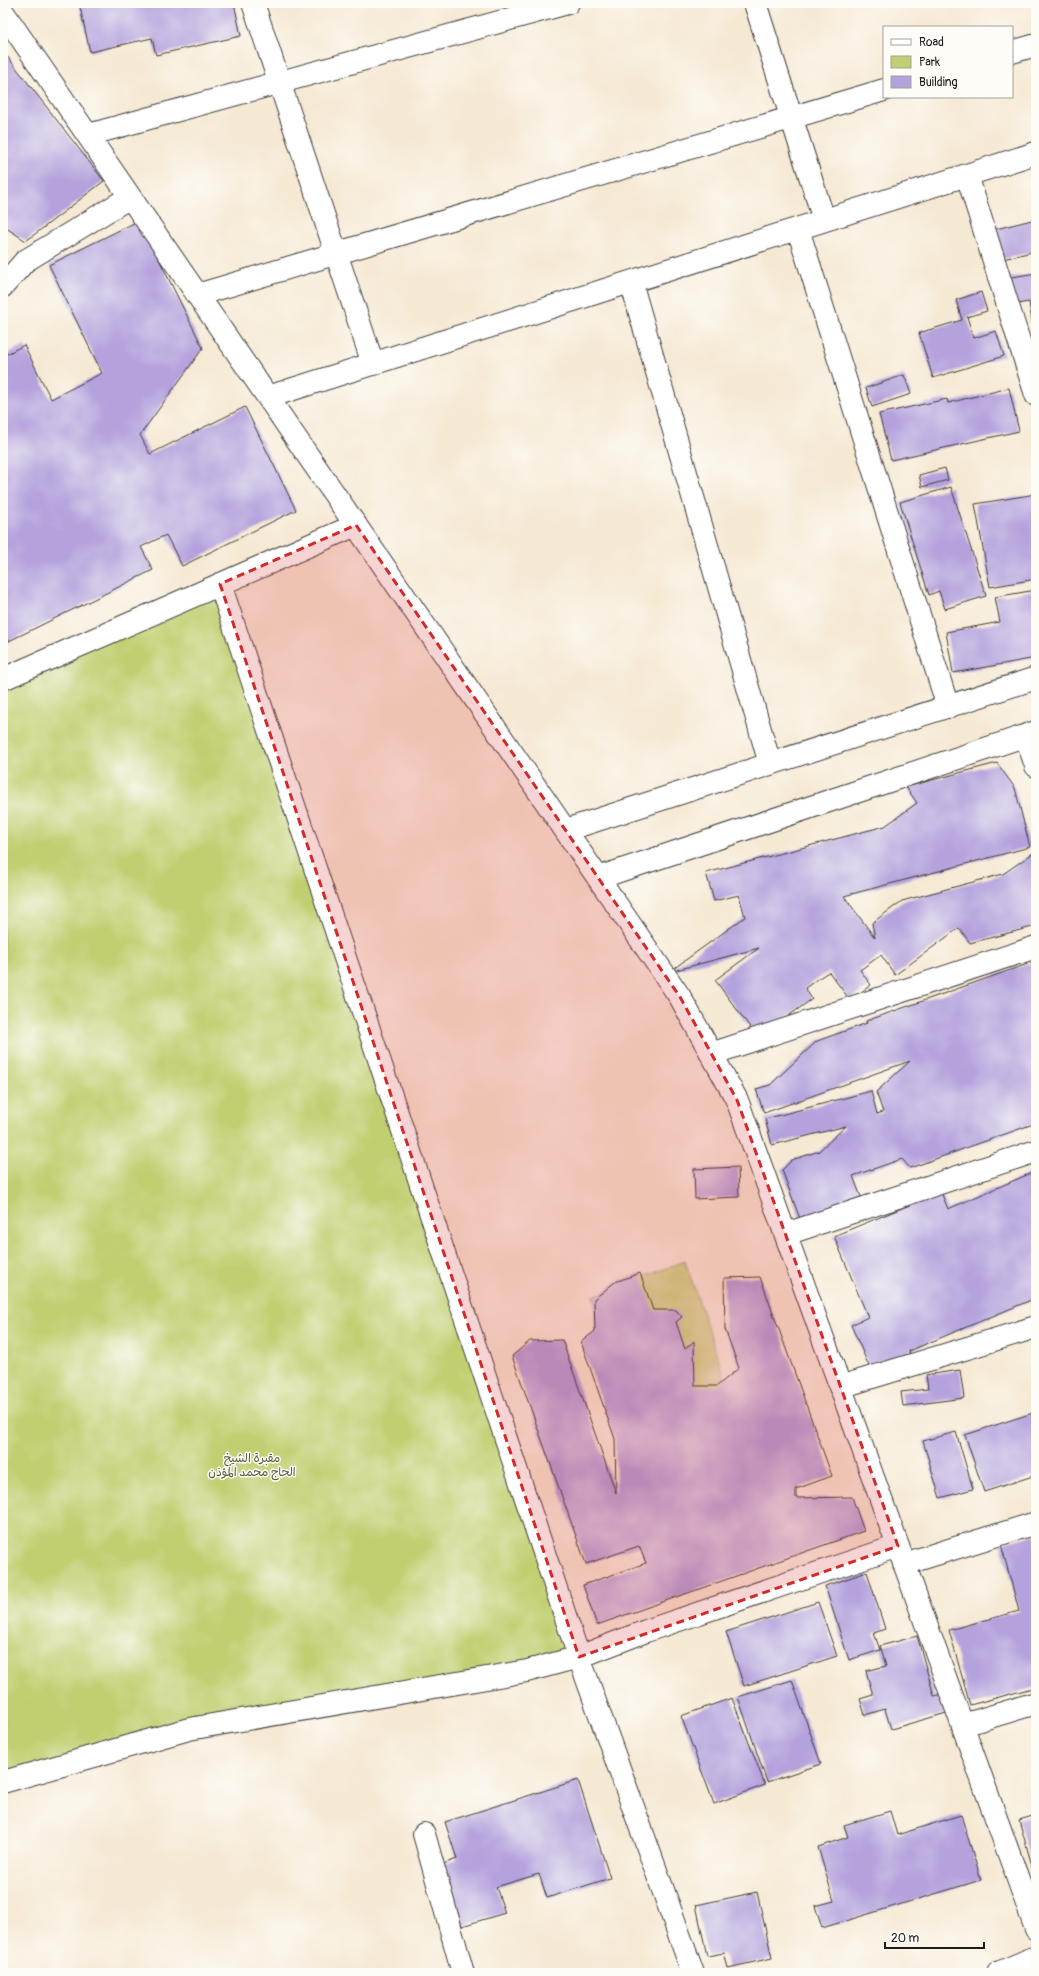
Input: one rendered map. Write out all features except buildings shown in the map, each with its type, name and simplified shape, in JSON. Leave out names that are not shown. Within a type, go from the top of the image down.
[{"type":"street","points":[[253,3],[373,364]]},
{"type":"street","points":[[88,135],[568,3]]},
{"type":"street","points":[[755,3],[824,220]]},
{"type":"street","points":[[3,12],[680,997],[737,1100],[1036,1929]]},
{"type":"street","points":[[1013,52],[1036,45]]},
{"type":"street","points":[[197,295],[883,90]]},
{"type":"street","points":[[268,397],[1036,153]]},
{"type":"street","points":[[967,175],[1036,395]]},
{"type":"street","points":[[3,286],[25,261],[130,197]]},
{"type":"street","points":[[798,229],[948,706]]},
{"type":"street","points":[[631,282],[770,764]]},
{"type":"street","points":[[3,679],[356,525]]},
{"type":"street","points":[[220,584],[579,1657],[693,1973]]},
{"type":"street","points":[[566,830],[1036,678]]},
{"type":"street","points":[[598,878],[1031,734],[1036,766]]},
{"type":"street","points":[[712,1054],[1036,947]]},
{"type":"street","points":[[786,1234],[1036,1151]]},
{"type":"street","points":[[840,1386],[1036,1327]]},
{"type":"street","points":[[3,1782],[190,1729],[527,1671],[579,1657],[646,1631],[901,1555],[1036,1523]]},
{"type":"street","points":[[962,1725],[1036,1703]]},
{"type":"street","points":[[424,1834],[463,1973]]},
{"type":"street","points":[[998,1973],[1036,1957]]},
{"type":"highlighted area","points":[[356,525],[680,997],[737,1100],[898,1546],[579,1657],[220,584]]},
{"type":"green space","name":"مقبرة الشيخ الحاج محمد المؤذن","points":[[220,584],[579,1657],[359,1699],[3,1782],[3,679]]},
{"type":"green space","points":[[685,1261],[741,1425],[647,1457],[593,1296]]}]
